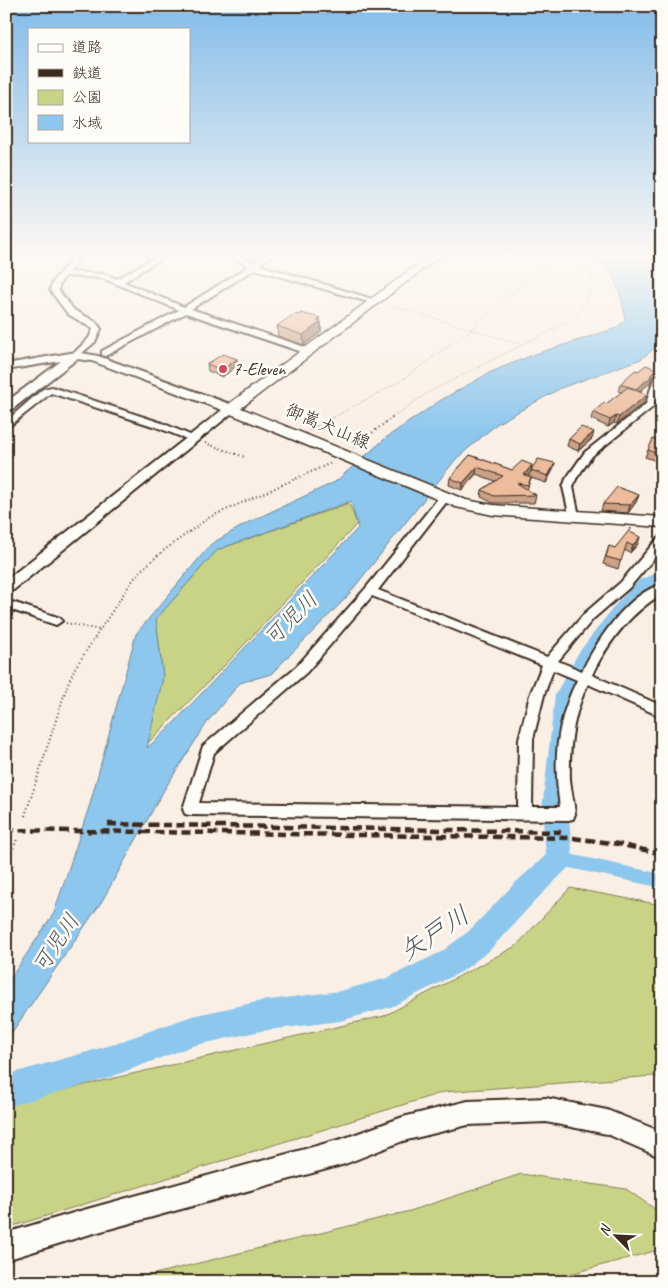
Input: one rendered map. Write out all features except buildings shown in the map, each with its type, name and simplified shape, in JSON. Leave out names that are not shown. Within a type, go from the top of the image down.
[{"type":"main road","name":"御嵩犬山線","points":[[231,409],[357,314]]},
{"type":"main road","name":"御嵩犬山線","points":[[231,409],[299,435],[442,497],[482,509],[662,522]]},
{"type":"street","points":[[6,408],[76,355],[96,335],[97,329],[94,324],[75,314]]},
{"type":"street","points":[[105,353],[177,314]]},
{"type":"street","points":[[197,314],[308,351]]},
{"type":"street","points":[[6,366],[76,355],[94,358],[231,409]]},
{"type":"street","points":[[574,516],[568,492],[571,479],[588,454],[650,405],[658,378],[662,375]]},
{"type":"street","points":[[6,426],[46,391],[52,390],[159,425],[192,438]]},
{"type":"street","points":[[6,588],[192,438],[231,409]]},
{"type":"street","points":[[442,497],[370,591],[302,669],[208,750],[190,809],[568,814],[563,781],[567,728],[572,703],[596,654],[609,635],[632,609],[649,594],[662,588]]},
{"type":"street","points":[[525,812],[526,739],[537,695],[552,665],[588,616],[625,585],[662,541]]},
{"type":"street","points":[[370,591],[630,696],[662,712]]},
{"type":"street","points":[[6,604],[56,620]]},
{"type":"street","points":[[6,1247],[80,1224],[345,1151],[403,1129],[468,1113],[546,1110],[607,1122],[662,1145]]},
{"type":"path","points":[[420,314],[523,345]]},
{"type":"path","points":[[299,435],[399,382],[472,329],[489,314]]},
{"type":"path","points":[[25,816],[67,686],[100,630],[140,572],[186,532],[210,517],[312,473],[344,455],[371,432],[429,392],[568,322],[576,314]]},
{"type":"path","points":[[192,438],[245,457]]},
{"type":"path","points":[[56,620],[100,630]]},
{"type":"path","points":[[6,867],[17,840]]},
{"type":"green space","points":[[349,503],[357,524],[228,662],[146,745],[163,677],[156,619],[217,550]]},
{"type":"green space","points":[[570,888],[662,905],[662,1080],[654,1076],[444,1092],[17,1225],[6,1226],[6,1103],[384,1016],[516,946]]},
{"type":"green space","points":[[521,1174],[626,1189],[662,1214],[662,1249],[540,1282],[122,1282],[410,1211]]},
{"type":"water","name":"可児川","points":[[624,314],[662,314],[662,343],[641,359],[561,388],[498,423],[456,459],[345,599],[271,674],[240,683],[208,721],[164,790],[102,901],[6,1041],[6,985],[54,913],[90,804],[136,634],[211,544],[249,522],[335,482],[387,437],[441,400],[491,372],[535,354],[617,328],[625,320]],"holes":[[[351,501],[358,528],[167,730],[147,748],[163,677],[156,619],[217,550]]]},
{"type":"waterway","name":"矢戸川","points":[[6,1091],[108,1062],[192,1031],[261,1016],[340,1006],[391,992],[451,962],[479,941],[524,893],[560,859],[555,809],[566,695],[587,658],[623,609],[646,585],[662,578]]},
{"type":"waterway","points":[[560,859],[662,881]]},
{"type":"railway","points":[[108,824],[561,832]]},
{"type":"railway","points":[[6,830],[573,838],[618,844],[662,854]]},
{"type":"place","name":"7-Eleven","points":[[223,369]]}]
